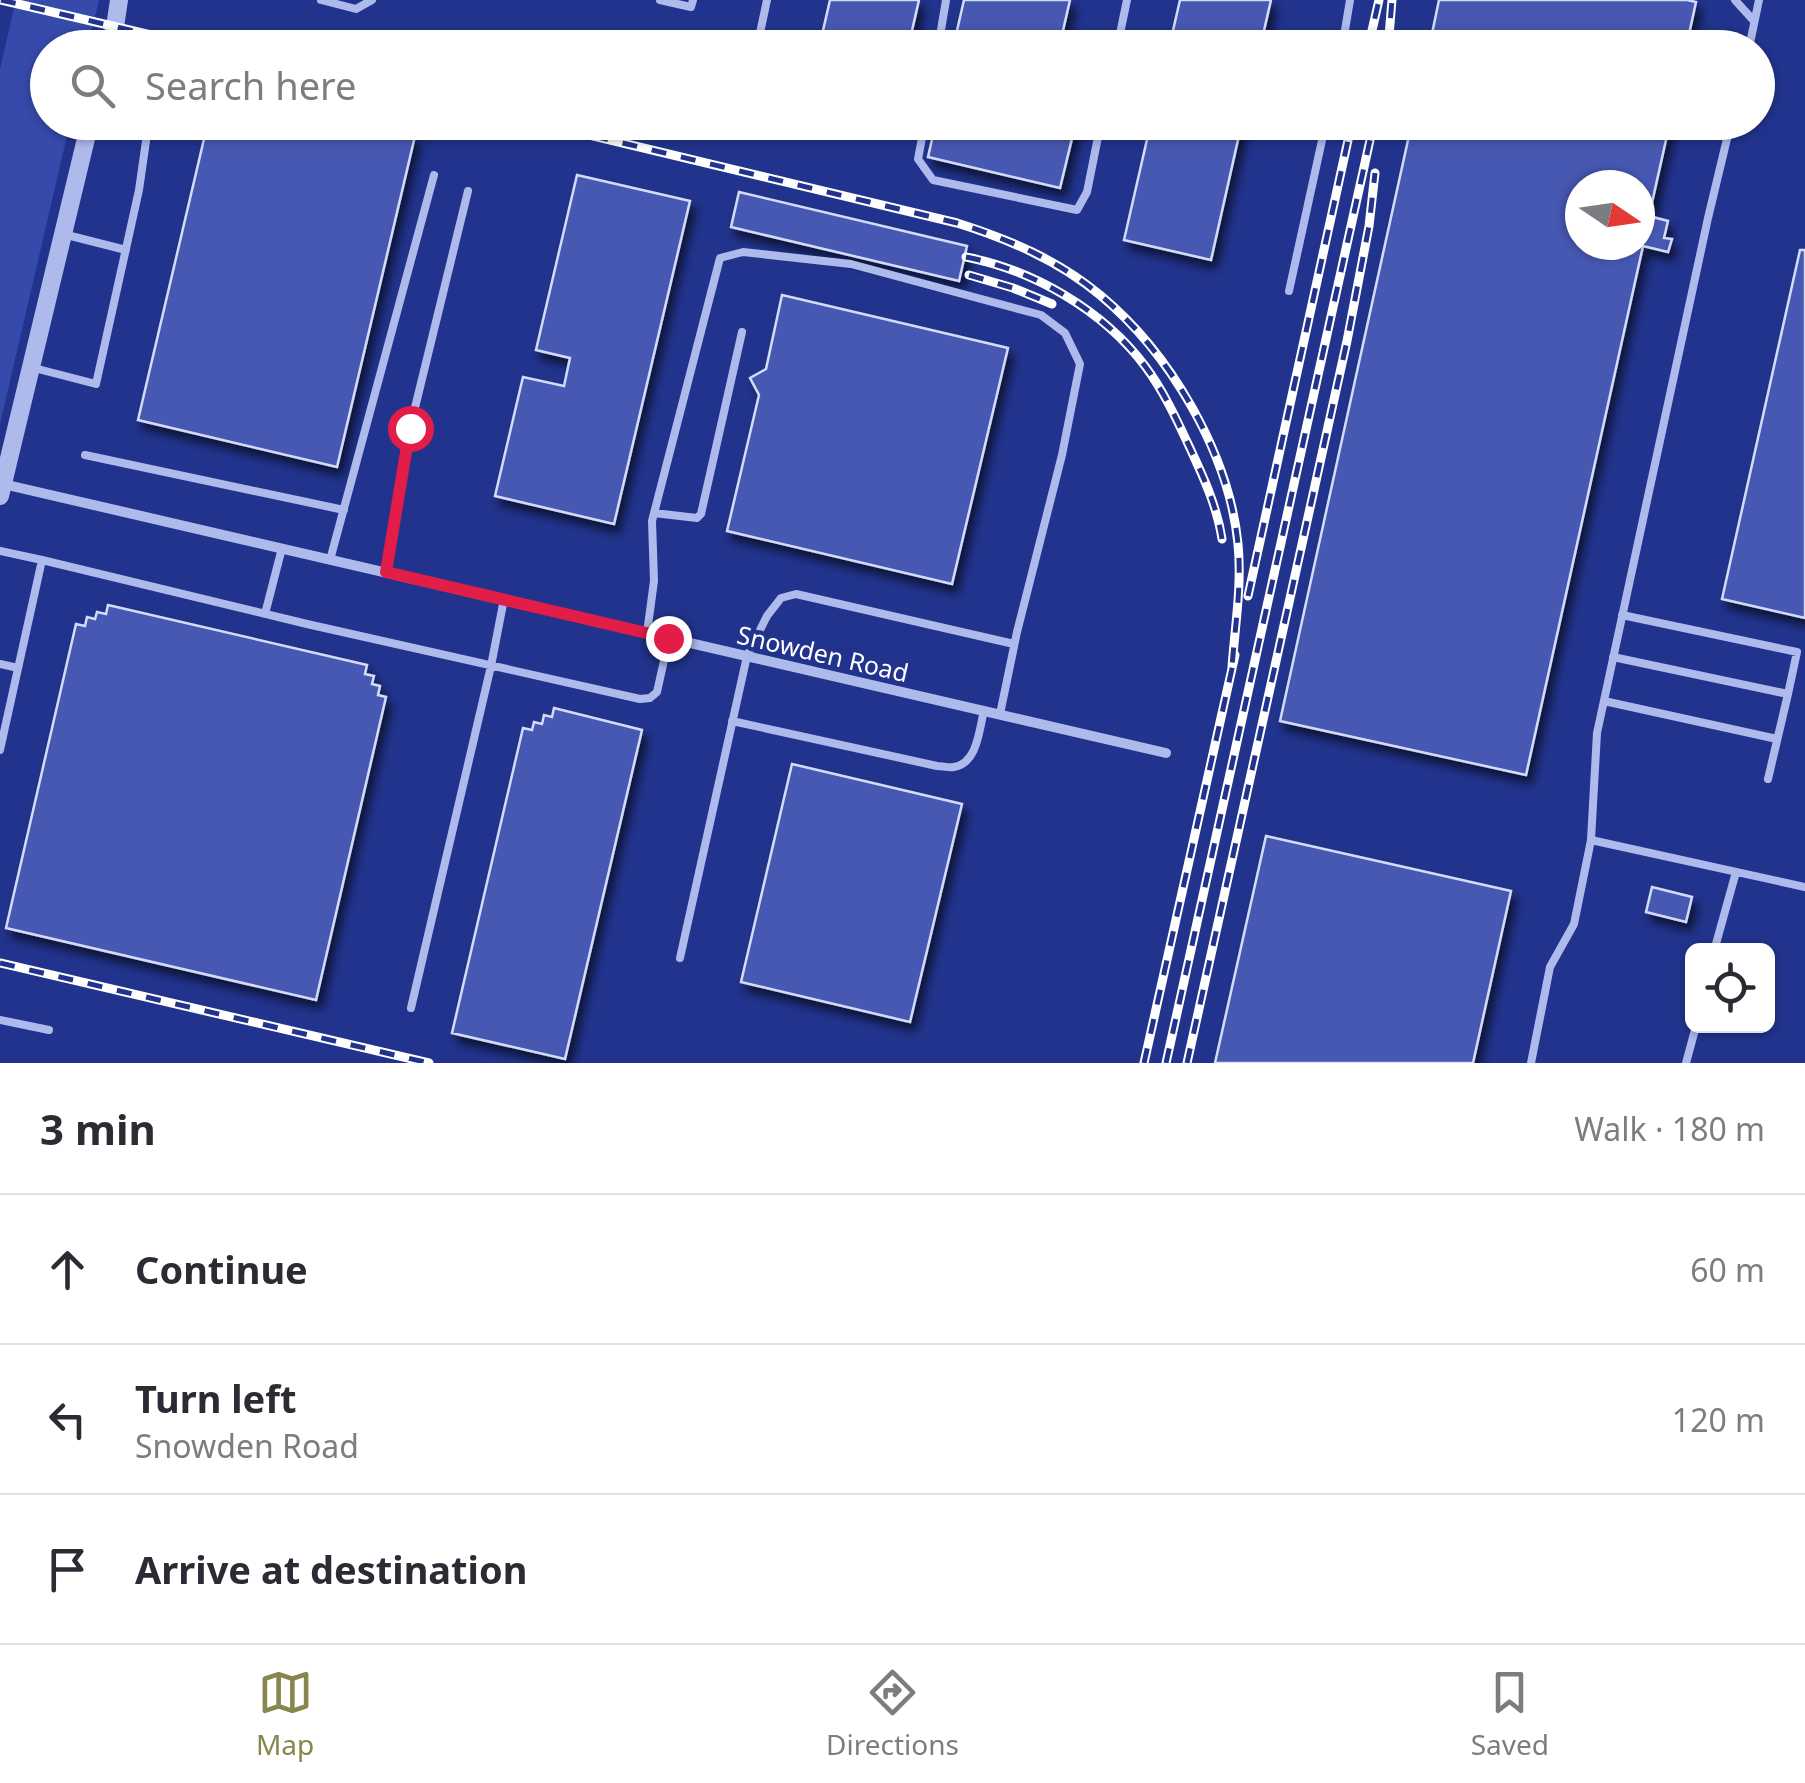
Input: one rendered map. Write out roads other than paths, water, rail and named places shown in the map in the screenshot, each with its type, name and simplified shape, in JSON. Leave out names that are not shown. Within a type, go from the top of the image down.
[{"type":"street","points":[[114,30],[119,0]]},
{"type":"street","points":[[2,490],[86,140]]},
{"type":"street","name":"Snowden Road","points":[[2,490],[282,548],[1166,752]]},
{"type":"lane","points":[[328,1],[356,9],[372,0]]},
{"type":"lane","points":[[660,0],[691,6],[693,0]]},
{"type":"lane","points":[[761,30],[768,0]]},
{"type":"lane","points":[[941,30],[946,0]]},
{"type":"lane","points":[[1121,30],[1127,0]]},
{"type":"lane","points":[[1345,30],[1350,0]]},
{"type":"lane","points":[[1735,0],[1754,21]]},
{"type":"lane","points":[[1752,30],[1759,0]]},
{"type":"lane","points":[[31,367],[96,384],[139,190],[146,140]]},
{"type":"lane","points":[[922,140],[918,159],[933,180],[1077,210],[1086,192],[1097,140]]},
{"type":"lane","points":[[1289,290],[1322,140]]},
{"type":"lane","points":[[1531,1063],[1550,966],[1574,924],[1591,840],[1597,733],[1727,140]]},
{"type":"lane","points":[[330,560],[434,175]]},
{"type":"lane","points":[[386,572],[410,428],[468,191]]},
{"type":"lane","points":[[63,234],[126,250]]},
{"type":"lane","points":[[647,633],[654,581],[652,521],[720,258],[743,252],[852,264],[1042,315],[1064,333],[1080,364],[1000,714]]},
{"type":"lane","points":[[654,513],[697,518],[701,514],[742,332]]},
{"type":"lane","points":[[85,455],[344,510]]},
{"type":"lane","points":[[266,614],[282,548]]},
{"type":"lane","points":[[0,550],[640,700],[658,692],[668,638]]},
{"type":"lane","points":[[0,750],[42,560]]},
{"type":"lane","points":[[680,958],[747,656],[781,598],[796,594],[1014,644]]},
{"type":"lane","points":[[411,1008],[504,600]]},
{"type":"lane","points":[[1622,615],[1797,652],[1768,779]]},
{"type":"lane","points":[[1613,657],[1788,694]]},
{"type":"lane","points":[[0,664],[18,668]]},
{"type":"lane","points":[[1604,701],[1777,739]]},
{"type":"lane","points":[[732,722],[956,767],[975,750],[984,711]]},
{"type":"lane","points":[[1591,840],[1805,887]]},
{"type":"lane","points":[[1716,943],[1736,872]]},
{"type":"lane","points":[[0,1020],[48,1030]]},
{"type":"lane","points":[[1686,1063],[1694,1033]]},
{"type":"railway","points":[[1,0],[130,30]]},
{"type":"railway","points":[[1372,30],[1379,0]]},
{"type":"railway","points":[[1390,30],[1392,0]]},
{"type":"railway","points":[[610,140],[957,223],[1032,252],[1100,295],[1126,319],[1172,375],[1192,407],[1222,475],[1239,559],[1232,667]]},
{"type":"railway","points":[[1248,596],[1348,140]]},
{"type":"railway","points":[[1166,1063],[1370,140]]},
{"type":"railway","points":[[1187,1063],[1347,341],[1375,173]]},
{"type":"railway","points":[[966,257],[1016,272],[1065,295],[1128,346],[1152,375],[1179,425],[1209,491],[1222,539]]},
{"type":"railway","points":[[969,275],[1052,304]]},
{"type":"railway","points":[[1144,1063],[1235,655]]},
{"type":"railway","points":[[0,963],[429,1063]]}]
